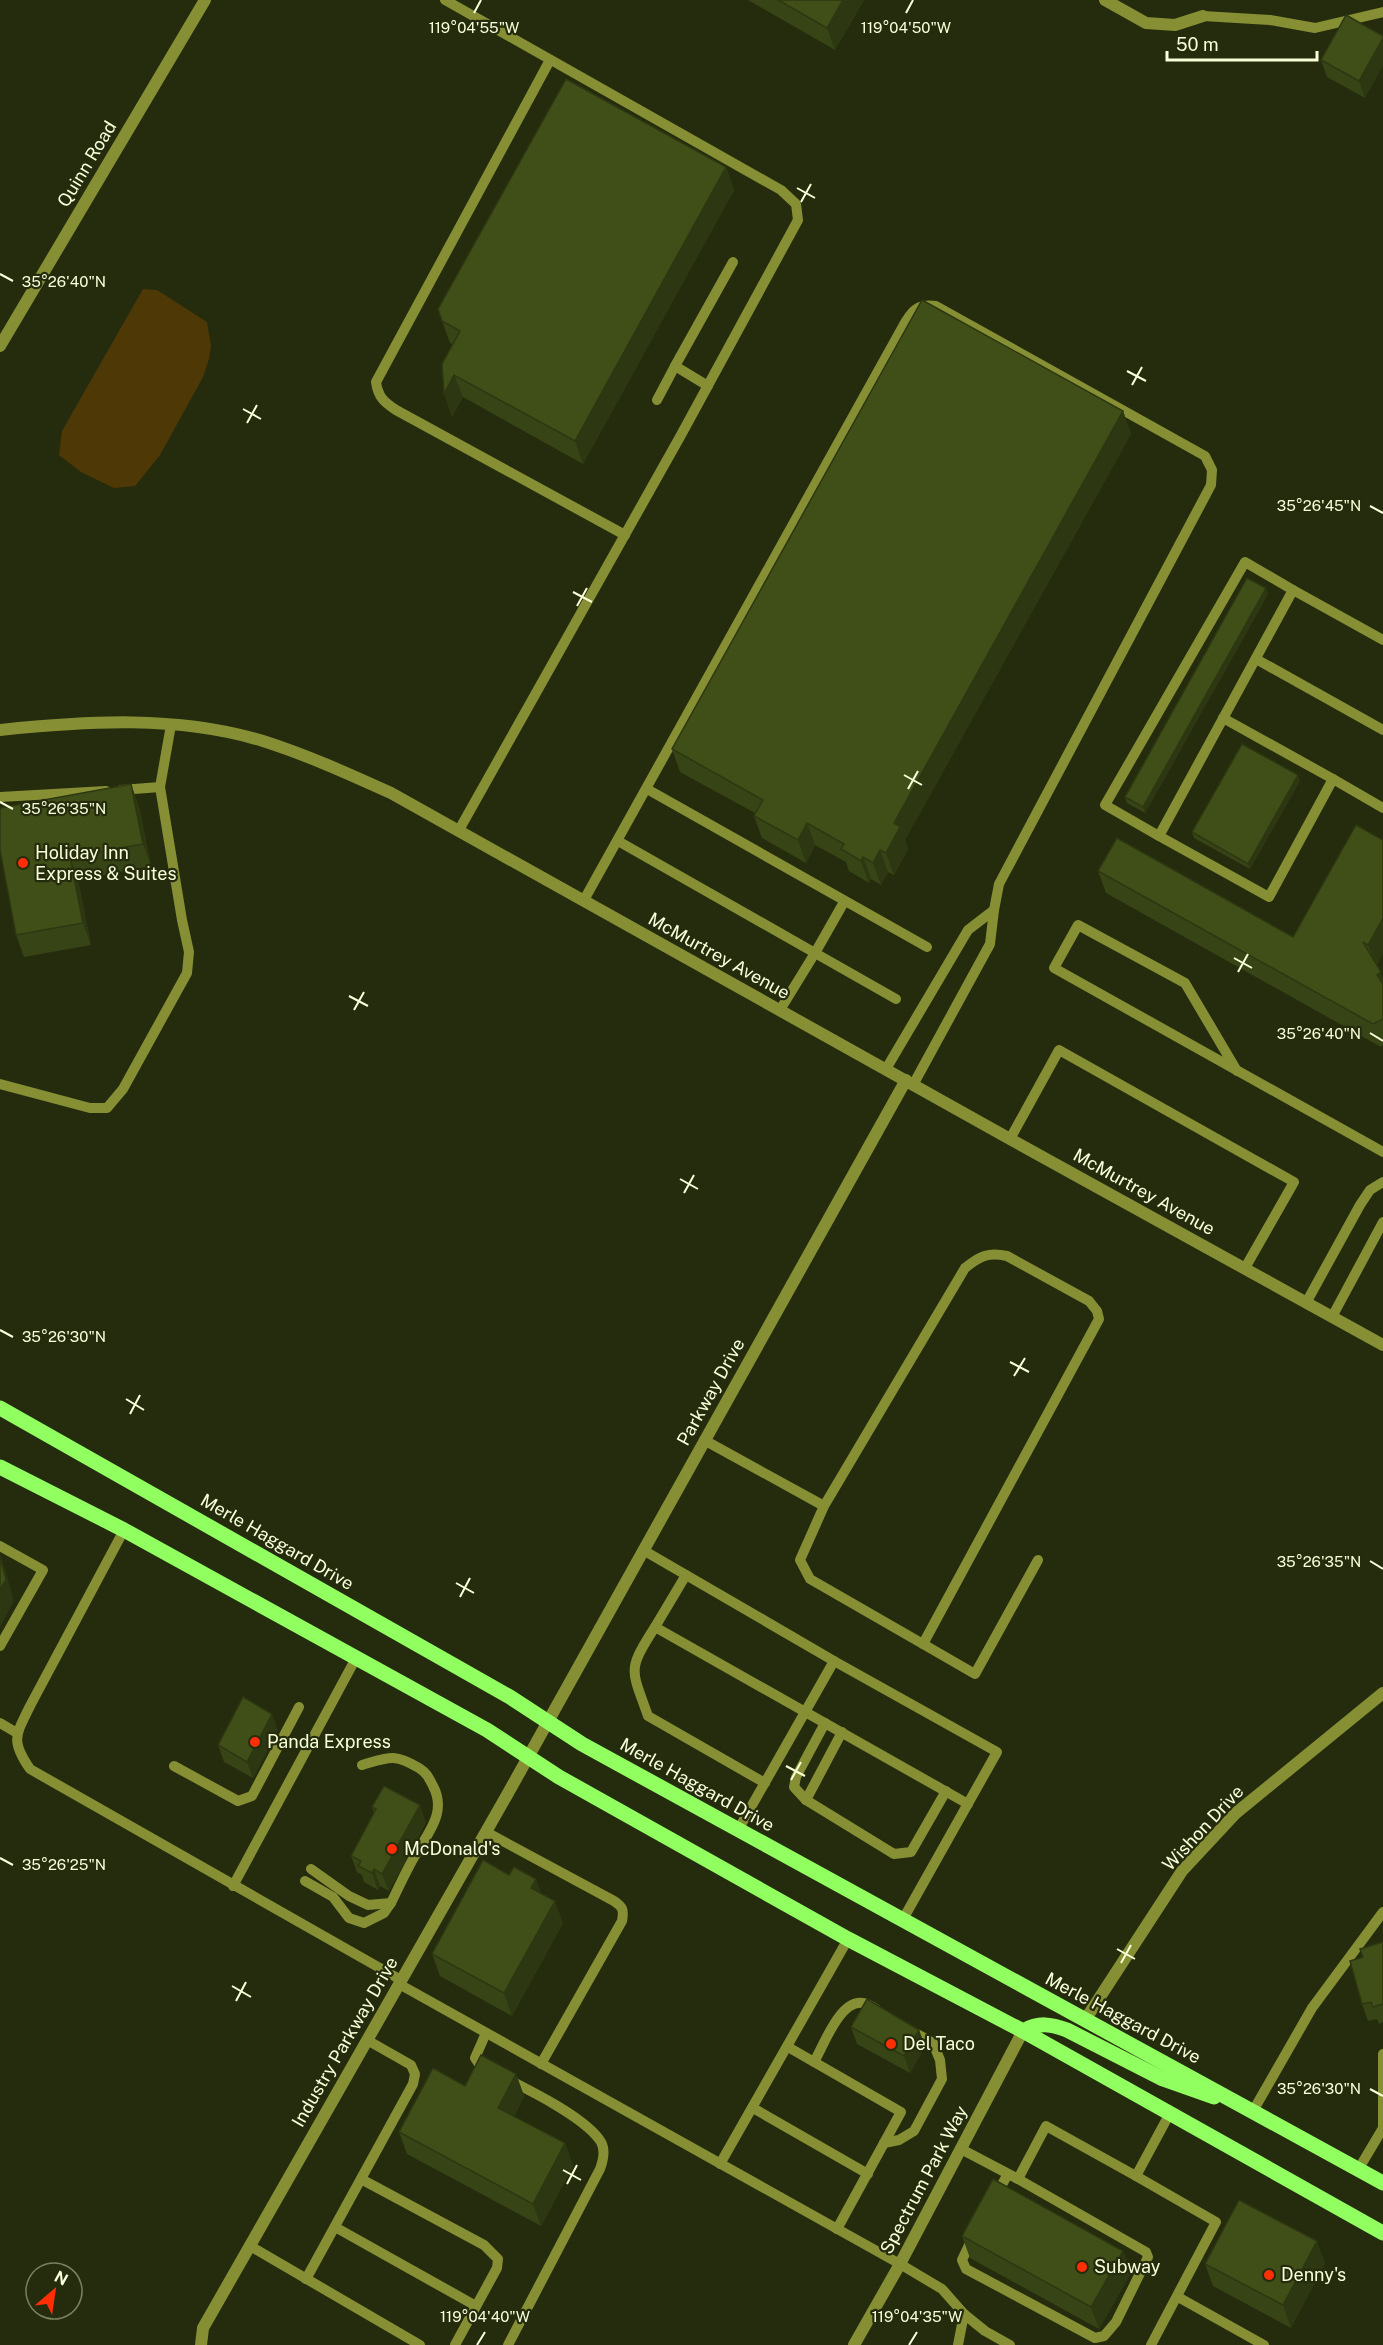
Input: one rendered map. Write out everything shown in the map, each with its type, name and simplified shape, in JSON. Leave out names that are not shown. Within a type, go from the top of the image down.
[{"type":"main road","name":"Merle Haggard Drive","points":[[0,1408],[510,1696],[582,1744],[1383,2183]]},
{"type":"main road","points":[[0,1467],[124,1530],[487,1730],[527,1758],[848,1939],[1023,2031],[1383,2233]]},
{"type":"main road","points":[[1023,2031],[1033,2026],[1055,2026],[1163,2079],[1248,2108]]},
{"type":"street","name":"Quinn Road","points":[[0,346],[205,0]]},
{"type":"street","points":[[1105,0],[1146,23],[1175,25],[1203,16]]},
{"type":"street","name":"McMurtrey Avenue","points":[[0,730],[86,723],[139,722],[171,725],[208,729],[261,741],[324,763],[391,793],[459,830],[1383,1345]]},
{"type":"street","name":"Parkway Drive","points":[[527,1758],[704,1440],[910,1082]]},
{"type":"street","name":"Wishon Drive","points":[[1085,2019],[1182,1871],[1236,1813],[1383,1693]]},
{"type":"street","name":"Industry Parkway Drive","points":[[201,2345],[203,2328],[527,1758]]},
{"type":"street","name":"Spectrum Park Way","points":[[854,2345],[900,2264],[1023,2031]]},
{"type":"lane","points":[[445,0],[781,190],[796,204],[798,220],[708,386],[459,830]]},
{"type":"lane","points":[[1203,16],[1270,20],[1315,28],[1383,12]]},
{"type":"lane","points":[[550,60],[376,382],[377,392],[383,401],[396,410],[625,535]]},
{"type":"lane","points":[[657,400],[733,262]]},
{"type":"lane","points":[[584,900],[914,309],[923,305],[936,306],[1205,456],[1212,470],[1211,485],[999,884],[990,944],[910,1082]]},
{"type":"lane","points":[[675,366],[708,386]]},
{"type":"lane","points":[[1333,779],[1269,897],[1105,805],[1245,562],[1383,640]]},
{"type":"lane","points":[[1159,836],[1293,590]]},
{"type":"lane","points":[[1256,659],[1383,730]]},
{"type":"lane","points":[[1223,718],[1383,807]]},
{"type":"lane","points":[[0,1084],[90,1108],[107,1108],[123,1089],[187,974],[189,952],[160,787],[171,725]]},
{"type":"lane","points":[[0,797],[160,787]]},
{"type":"lane","points":[[647,789],[927,947]]},
{"type":"lane","points":[[618,841],[896,999]]},
{"type":"lane","points":[[780,1010],[844,902]]},
{"type":"lane","points":[[886,1070],[968,930],[994,910]]},
{"type":"lane","points":[[1237,1071],[1185,983],[1078,925],[1053,968],[1237,1071],[1383,1152]]},
{"type":"lane","points":[[1010,1139],[1059,1050],[1294,1182],[1245,1268]]},
{"type":"lane","points":[[1306,1302],[1360,1205],[1370,1190],[1383,1182]]},
{"type":"lane","points":[[1332,1317],[1383,1222]]},
{"type":"lane","points":[[922,1644],[1100,1318],[1089,1301],[1007,1256],[993,1253],[979,1256],[965,1268],[824,1506],[800,1560],[810,1579],[922,1644],[975,1674],[1038,1560]]},
{"type":"lane","points":[[704,1440],[824,1506]]},
{"type":"lane","points":[[124,1530],[18,1733],[17,1752],[30,1769],[486,2033],[900,2264],[942,2289],[964,2314],[985,2331],[1010,2345]]},
{"type":"lane","points":[[0,1546],[43,1569],[0,1646]]},
{"type":"lane","points":[[643,1550],[997,1752],[902,1921]]},
{"type":"lane","points":[[686,1575],[636,1657],[633,1669],[648,1716],[765,1783]]},
{"type":"lane","points":[[655,1627],[968,1804]]},
{"type":"lane","points":[[233,1886],[356,1658]]},
{"type":"lane","points":[[738,1830],[834,1661]]},
{"type":"lane","points":[[174,1766],[238,1801],[252,1796],[299,1707]]},
{"type":"lane","points":[[0,1723],[18,1733]]},
{"type":"lane","points":[[825,1723],[796,1777],[794,1787],[806,1800],[894,1854],[911,1852],[946,1791]]},
{"type":"lane","points":[[806,1800],[842,1732]]},
{"type":"lane","points":[[305,1881],[333,1897],[349,1918],[364,1923],[384,1913],[434,1825],[439,1806],[438,1799],[426,1773],[401,1757],[386,1758],[362,1765]]},
{"type":"lane","points":[[486,1832],[614,1901],[621,1906],[624,1912],[622,1921],[541,2064]]},
{"type":"lane","points":[[311,1869],[349,1896],[368,1905],[391,1903]]},
{"type":"lane","points":[[1248,2108],[1312,2008],[1383,1912]]},
{"type":"lane","points":[[720,2164],[848,1939]]},
{"type":"lane","points":[[814,2062],[842,2010],[852,2004],[864,2002],[884,2014]]},
{"type":"lane","points":[[884,2143],[899,2140],[914,2131],[942,2079],[940,2060],[933,2043],[904,2026]]},
{"type":"lane","points":[[486,2033],[475,2058],[477,2062],[542,2097],[573,2117],[601,2142],[604,2150],[600,2169],[508,2345]]},
{"type":"lane","points":[[306,2279],[413,2084],[415,2074],[411,2065],[367,2040]]},
{"type":"lane","points":[[788,2047],[901,2112],[837,2229]]},
{"type":"lane","points":[[1358,2170],[1383,2128],[1383,2054]]},
{"type":"lane","points":[[753,2108],[868,2174]]},
{"type":"lane","points":[[1136,2176],[1170,2114]]},
{"type":"lane","points":[[991,2204],[1013,2177],[1046,2126],[1216,2222],[1151,2345]]},
{"type":"lane","points":[[961,2149],[1134,2245],[1146,2252],[1148,2257],[1116,2322],[1104,2336],[1095,2338],[966,2269],[962,2260],[964,2253],[980,2223]]},
{"type":"lane","points":[[361,2179],[492,2251],[498,2259],[497,2268],[455,2345]]},
{"type":"lane","points":[[335,2227],[476,2307]]},
{"type":"lane","points":[[250,2246],[420,2345]]},
{"type":"lane","points":[[1178,2297],[1264,2345]]},
{"type":"lane","points":[[958,2345],[964,2314]]},
{"type":"shaded area","points":[[143,289],[157,290],[207,322],[211,346],[203,377],[160,455],[135,486],[114,488],[81,472],[59,455],[62,431]]},
{"type":"building","points":[[778,0],[843,0],[827,28]]},
{"type":"building","points":[[1346,15],[1383,36],[1359,81],[1321,60]]},
{"type":"building","points":[[566,79],[726,167],[575,441],[454,375],[444,394],[442,364],[460,331],[442,321],[438,309]]},
{"type":"building","points":[[922,300],[1123,411],[894,823],[900,827],[886,853],[880,850],[873,863],[863,857],[861,861],[841,849],[844,844],[807,823],[798,840],[754,816],[763,800],[672,749]]},
{"type":"building","points":[[1247,578],[1266,588],[1143,807],[1125,797]]},
{"type":"building","points":[[1242,744],[1298,775],[1248,864],[1192,832]]},
{"type":"building","points":[[131,784],[143,844],[70,857],[83,923],[16,935],[0,850],[0,808]]},
{"type":"building","points":[[1356,825],[1383,840],[1383,918],[1368,945],[1363,942],[1381,972],[1377,975],[1383,984],[1383,1019],[1373,1024],[1098,871],[1117,838],[1293,937]]},
{"type":"building","points":[[0,1558],[6,1579],[0,1590]]},
{"type":"building","points":[[243,1697],[272,1714],[247,1762],[218,1745]]},
{"type":"building","points":[[384,1786],[420,1805],[382,1874],[374,1869],[372,1873],[358,1866],[361,1861],[351,1856],[376,1809],[372,1807]]},
{"type":"building","points":[[483,1860],[509,1875],[514,1867],[536,1879],[531,1888],[555,1901],[504,1993],[432,1954]]},
{"type":"building","points":[[1383,1942],[1383,2004],[1373,2007],[1371,2002],[1362,2004],[1350,1961],[1363,1957],[1360,1949]]},
{"type":"building","points":[[867,1999],[919,2030],[904,2056],[851,2027]]},
{"type":"building","points":[[481,2055],[516,2074],[498,2108],[565,2143],[533,2204],[399,2132],[433,2068],[465,2086]]},
{"type":"building","points":[[993,2179],[1123,2251],[1091,2307],[962,2236]]},
{"type":"building","name":"Denny's","points":[[1239,2200],[1317,2241],[1283,2305],[1205,2264]]},
{"type":"place","name":"Holiday Inn Express & Suites","points":[[23,863]]},
{"type":"place","name":"Panda Express","points":[[255,1742]]},
{"type":"place","name":"McDonald's","points":[[392,1849]]},
{"type":"place","name":"Del Taco","points":[[891,2044]]},
{"type":"place","name":"Subway","points":[[1082,2267]]},
{"type":"place","name":"Denny's","points":[[1269,2275]]}]
